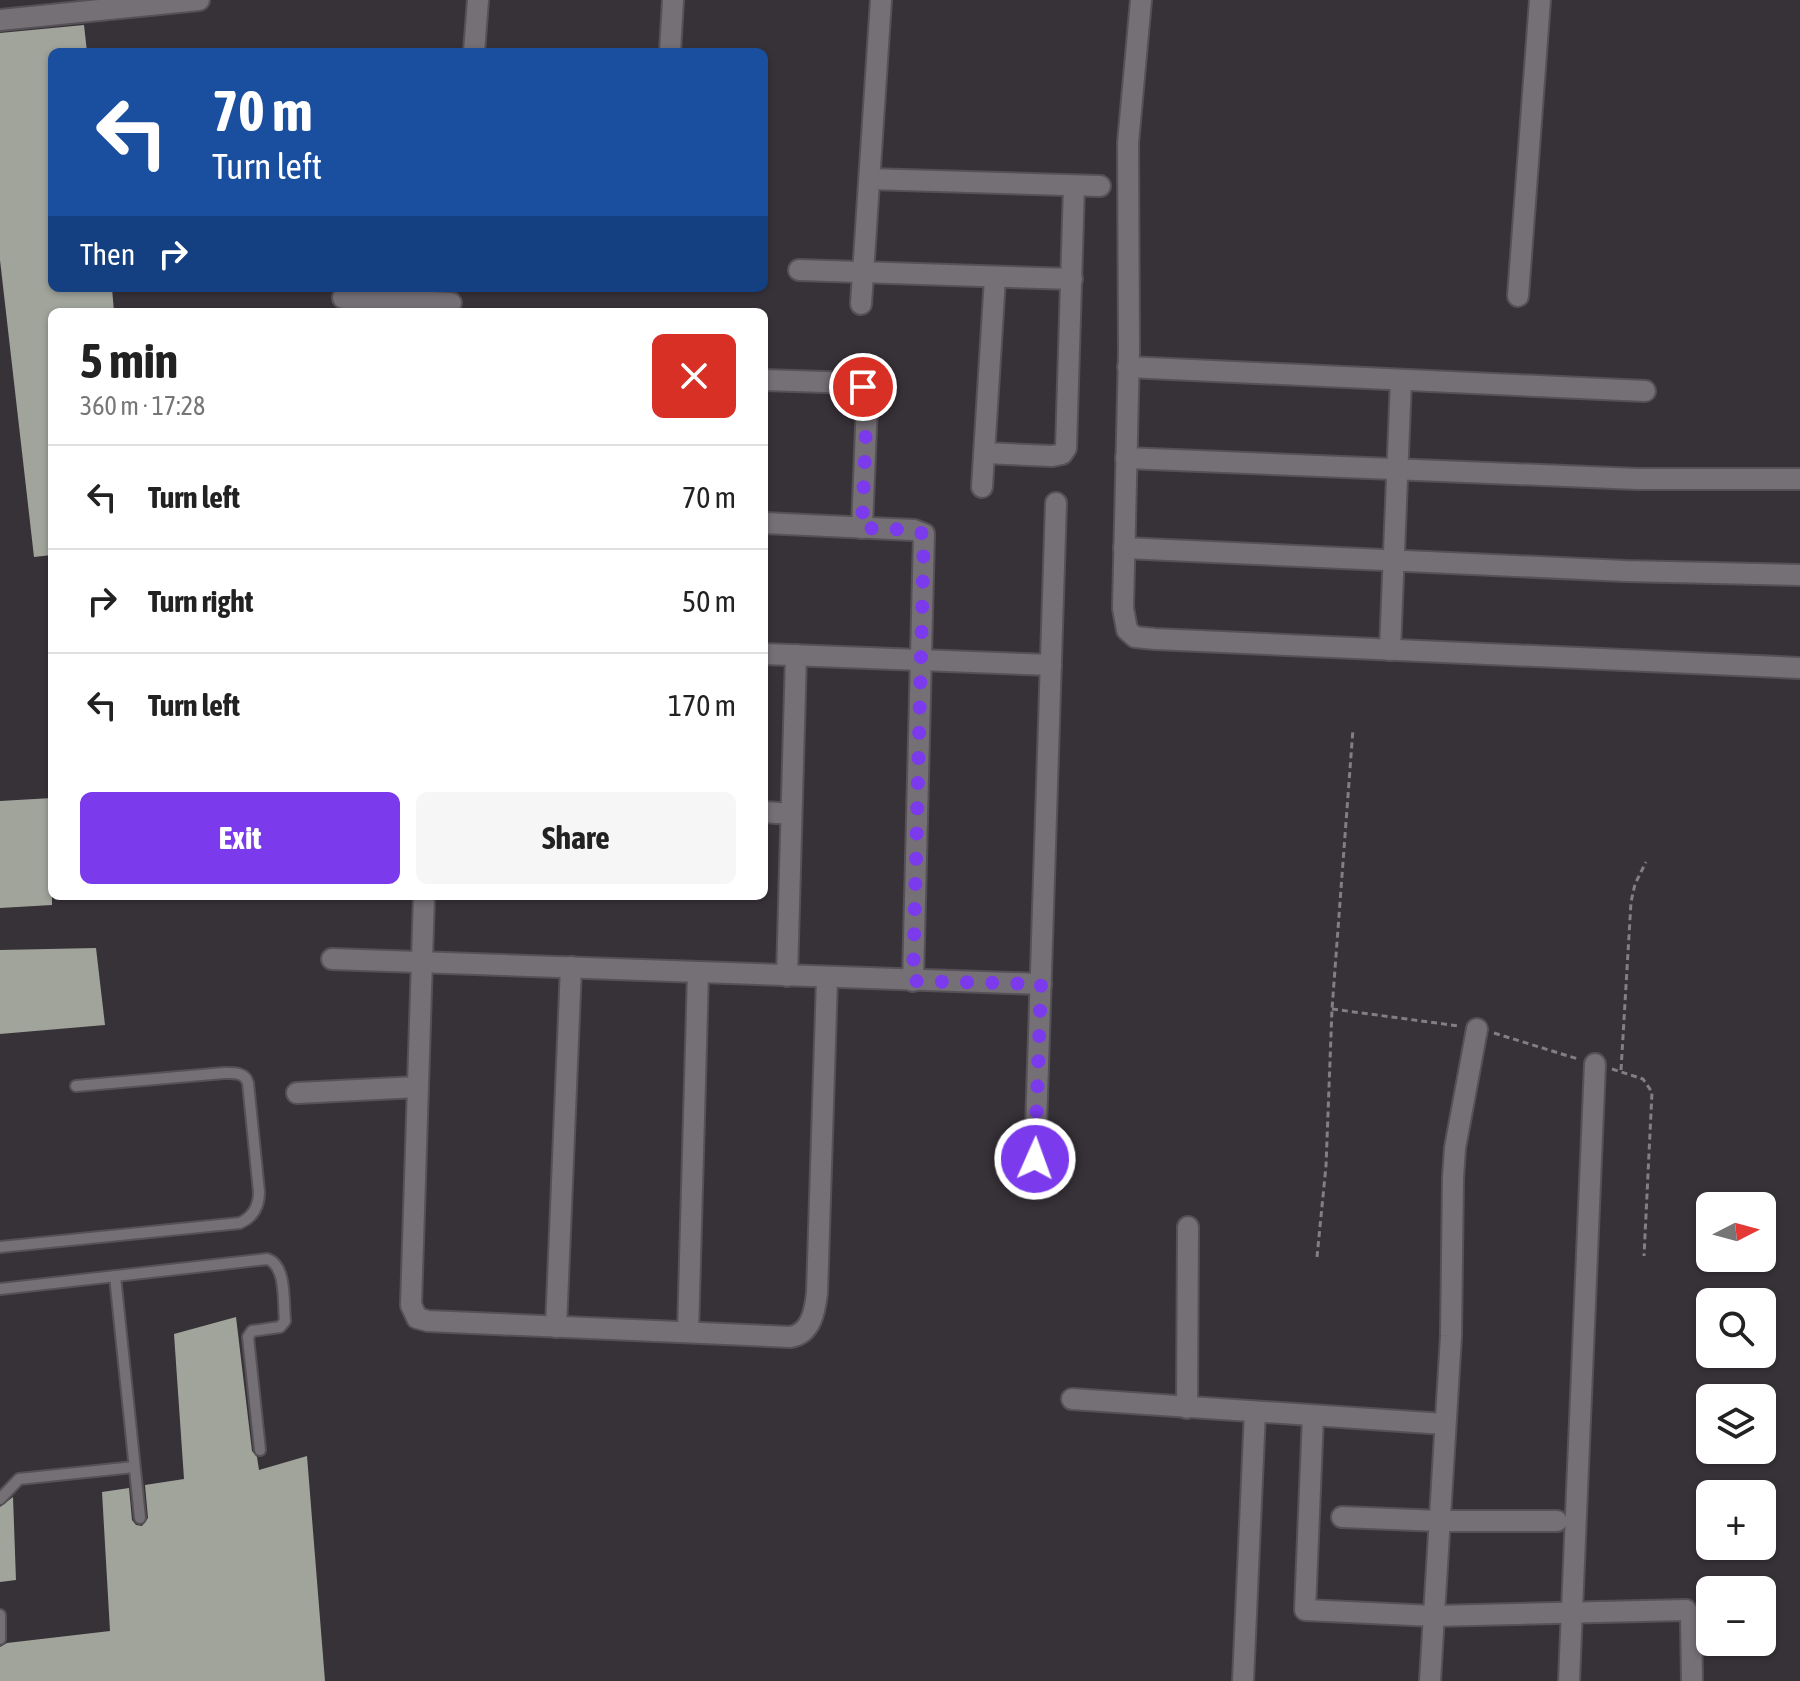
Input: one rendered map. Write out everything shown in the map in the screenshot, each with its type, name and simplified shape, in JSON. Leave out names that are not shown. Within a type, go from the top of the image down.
[{"type":"street","points":[[0,20],[199,0]]},
{"type":"street","points":[[474,48],[478,0]]},
{"type":"street","points":[[670,48],[673,0]]},
{"type":"street","points":[[861,304],[881,0]]},
{"type":"street","points":[[1141,0],[1129,130],[1124,548],[1124,622],[1127,630],[1135,637],[1800,668]]},
{"type":"street","points":[[1518,296],[1540,0]]},
{"type":"street","points":[[870,179],[1100,186]]},
{"type":"street","points":[[985,453],[1052,456],[1065,450],[1074,186]]},
{"type":"street","points":[[799,270],[1072,279]]},
{"type":"street","points":[[982,487],[995,278]]},
{"type":"street","points":[[343,299],[451,301]]},
{"type":"street","points":[[1128,367],[1645,391]]},
{"type":"street","points":[[768,380],[854,383],[866,391],[862,528]]},
{"type":"street","points":[[1390,650],[1401,380]]},
{"type":"street","points":[[1126,458],[1637,479],[1800,479]]},
{"type":"street","points":[[1035,1159],[1056,503]]},
{"type":"street","points":[[768,523],[914,530],[924,534],[913,981]]},
{"type":"street","points":[[1124,548],[1625,571],[1800,575]]},
{"type":"street","points":[[768,654],[1051,665]]},
{"type":"street","points":[[787,976],[796,655]]},
{"type":"street","points":[[768,812],[791,814]]},
{"type":"street","points":[[424,900],[411,1305],[414,1314],[428,1321],[796,1336],[807,1328],[817,1293],[827,978]]},
{"type":"street","points":[[332,959],[1041,984]]},
{"type":"street","points":[[556,1327],[571,967]]},
{"type":"street","points":[[688,1332],[698,973]]},
{"type":"street","points":[[1430,1681],[1451,1336],[1454,1163],[1477,1029]]},
{"type":"street","points":[[1569,1681],[1595,1064]]},
{"type":"street","points":[[297,1093],[418,1087]]},
{"type":"street","points":[[1187,1408],[1188,1227]]},
{"type":"street","points":[[1072,1399],[1445,1424]]},
{"type":"street","points":[[1243,1681],[1255,1412]]},
{"type":"street","points":[[1313,1416],[1305,1610],[1434,1616],[1688,1611],[1691,1617],[1692,1681]]},
{"type":"street","points":[[1342,1517],[1557,1521]]},
{"type":"lane","points":[[0,1247],[240,1223],[258,1205],[250,1098],[244,1077],[224,1073],[76,1086]]},
{"type":"lane","points":[[0,1289],[267,1259],[277,1264],[285,1321],[280,1327],[252,1331],[248,1337],[260,1450]]},
{"type":"lane","points":[[115,1276],[140,1518]]},
{"type":"lane","points":[[0,1499],[19,1479],[134,1467]]},
{"type":"lane","points":[[0,1615],[0,1639]]},
{"type":"path","points":[[1317,1257],[1326,1166],[1332,1009],[1353,729]]},
{"type":"path","points":[[1621,1072],[1631,902],[1635,884],[1646,862]]},
{"type":"path","points":[[1332,1009],[1477,1029],[1643,1079],[1649,1085],[1652,1098],[1644,1256]]},
{"type":"building","points":[[84,25],[87,48],[48,48],[48,292],[112,292],[114,308],[48,308],[48,555],[34,557],[0,260],[0,33]]},
{"type":"building","points":[[48,798],[48,900],[52,900],[52,905],[0,908],[0,801]]},
{"type":"building","points":[[96,948],[105,1025],[0,1034],[0,950]]},
{"type":"building","points":[[236,1317],[252,1451],[257,1457],[259,1470],[307,1456],[325,1681],[0,1681],[0,1647],[7,1643],[110,1631],[102,1492],[129,1488],[132,1520],[142,1526],[148,1518],[145,1485],[184,1479],[174,1334]]},
{"type":"building","points":[[13,1497],[16,1580],[0,1582],[0,1507]]},
{"type":"route","points":[[863,387],[867,403],[862,528],[914,530],[924,534],[913,981],[1041,984],[1035,1159]]}]
